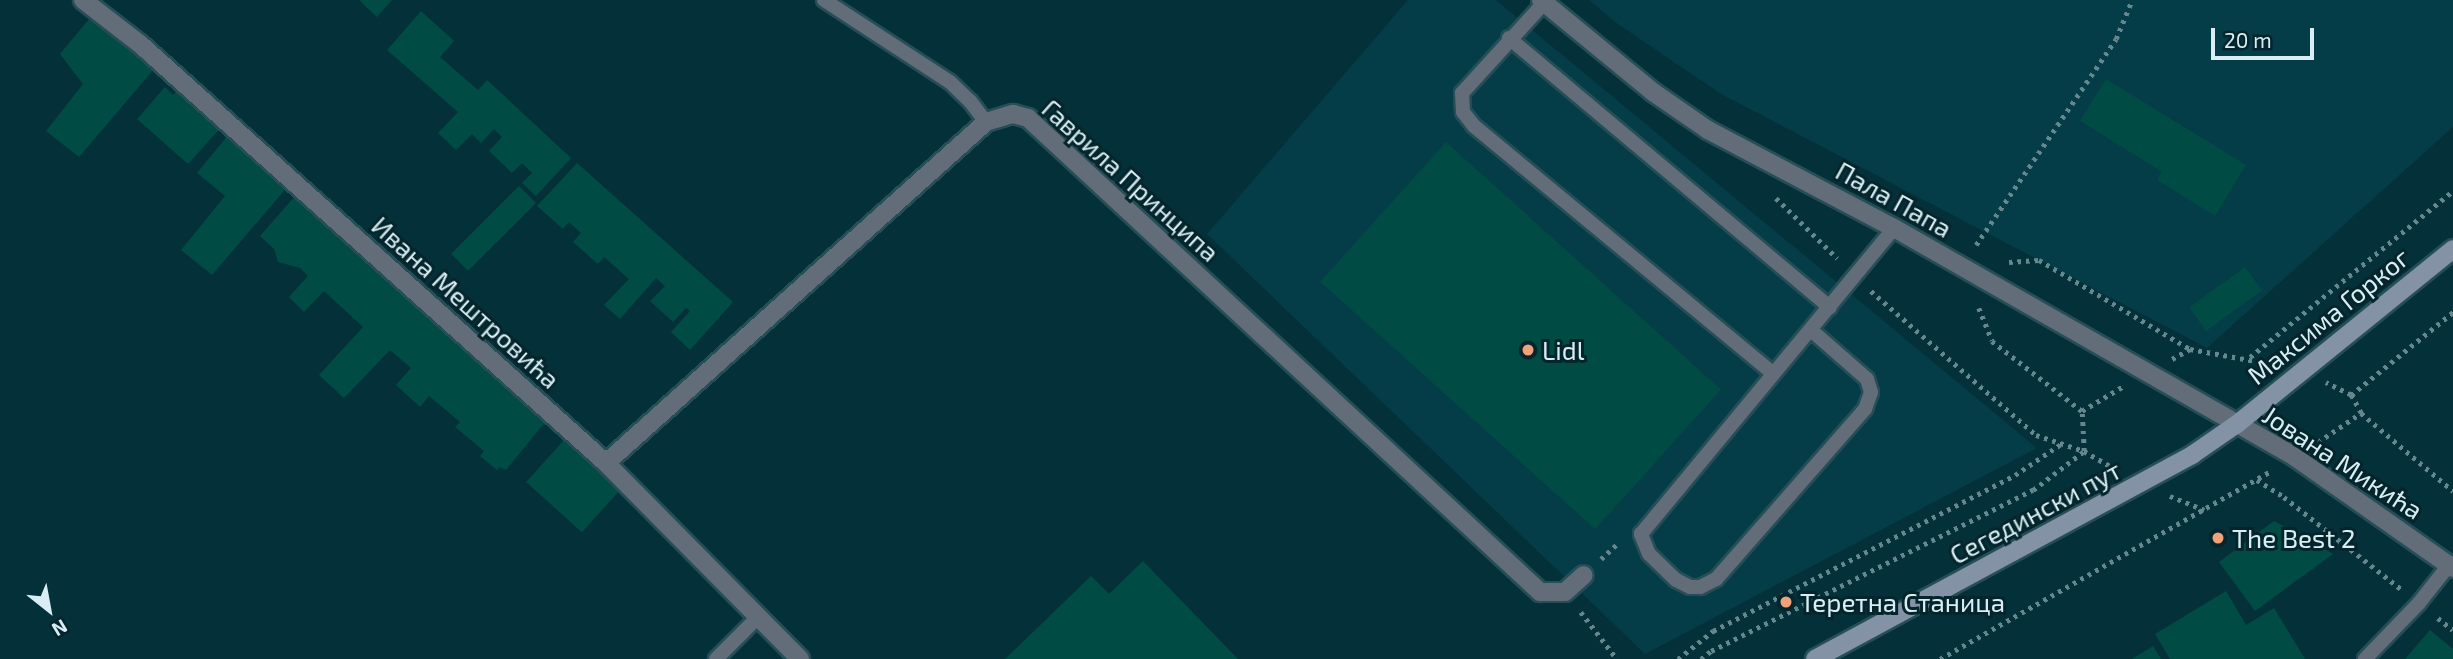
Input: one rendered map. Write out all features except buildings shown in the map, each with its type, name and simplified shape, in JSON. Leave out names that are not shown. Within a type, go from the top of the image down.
[{"type":"main road","name":"Максима Горког","points":[[2237,424],[2453,249]]},
{"type":"main road","name":"Сегедински пут","points":[[1815,659],[2142,485],[2237,424]]},
{"type":"street","name":"Ивана Мештровића","points":[[83,0],[140,44],[606,463],[800,659]]},
{"type":"street","name":"Пала Папа","points":[[1542,1],[1653,92],[1708,130],[1894,228],[2145,374],[2237,424]]},
{"type":"street","name":"Гаврила Принципа","points":[[986,122],[1013,114],[1028,118],[1540,592],[1565,592]]},
{"type":"street","points":[[606,463],[986,122]]},
{"type":"street","name":"Јована Микића","points":[[2237,424],[2295,457],[2451,566]]},
{"type":"street","points":[[1565,592],[1584,575]]},
{"type":"lane","points":[[824,0],[950,82],[970,100],[986,122]]},
{"type":"lane","points":[[1542,1],[1462,93],[1463,111],[1474,126],[1773,373]]},
{"type":"lane","points":[[1509,38],[1830,307]]},
{"type":"lane","points":[[1811,330],[1867,379],[1871,391],[1865,409],[1716,579],[1690,587],[1676,580],[1648,554],[1641,534],[1894,228]]},
{"type":"lane","points":[[2365,659],[2451,566]]},
{"type":"lane","points":[[716,659],[758,617]]},
{"type":"path","points":[[1962,266],[2116,39],[2132,0]]},
{"type":"path","points":[[1701,659],[1711,651],[2033,490],[2084,451],[2036,435],[1855,277],[1767,189]]},
{"type":"path","points":[[2250,357],[2453,191]]},
{"type":"path","points":[[2351,394],[2453,312]]},
{"type":"path","points":[[2361,413],[2453,491]]},
{"type":"path","points":[[1678,659],[1713,631],[2015,475],[2062,444]]},
{"type":"path","points":[[2257,480],[2284,497],[2453,630]]},
{"type":"path","points":[[1940,659],[2204,510]]},
{"type":"path","points":[[1584,575],[1617,544],[1641,534]]},
{"type":"path","points":[[1565,592],[1618,659]]},
{"type":"shaded area","points":[[1408,0],[1496,0],[2037,448],[1645,654],[1207,234]]},
{"type":"shaded area","points":[[1589,0],[2453,0],[2453,127],[2207,348],[1721,94],[1615,22]]},
{"type":"place","name":"Lidl","points":[[1528,350]]},
{"type":"place","name":"The Best 2","points":[[2218,538]]},
{"type":"place","name":"Теретна Станица","points":[[1786,602]]}]
